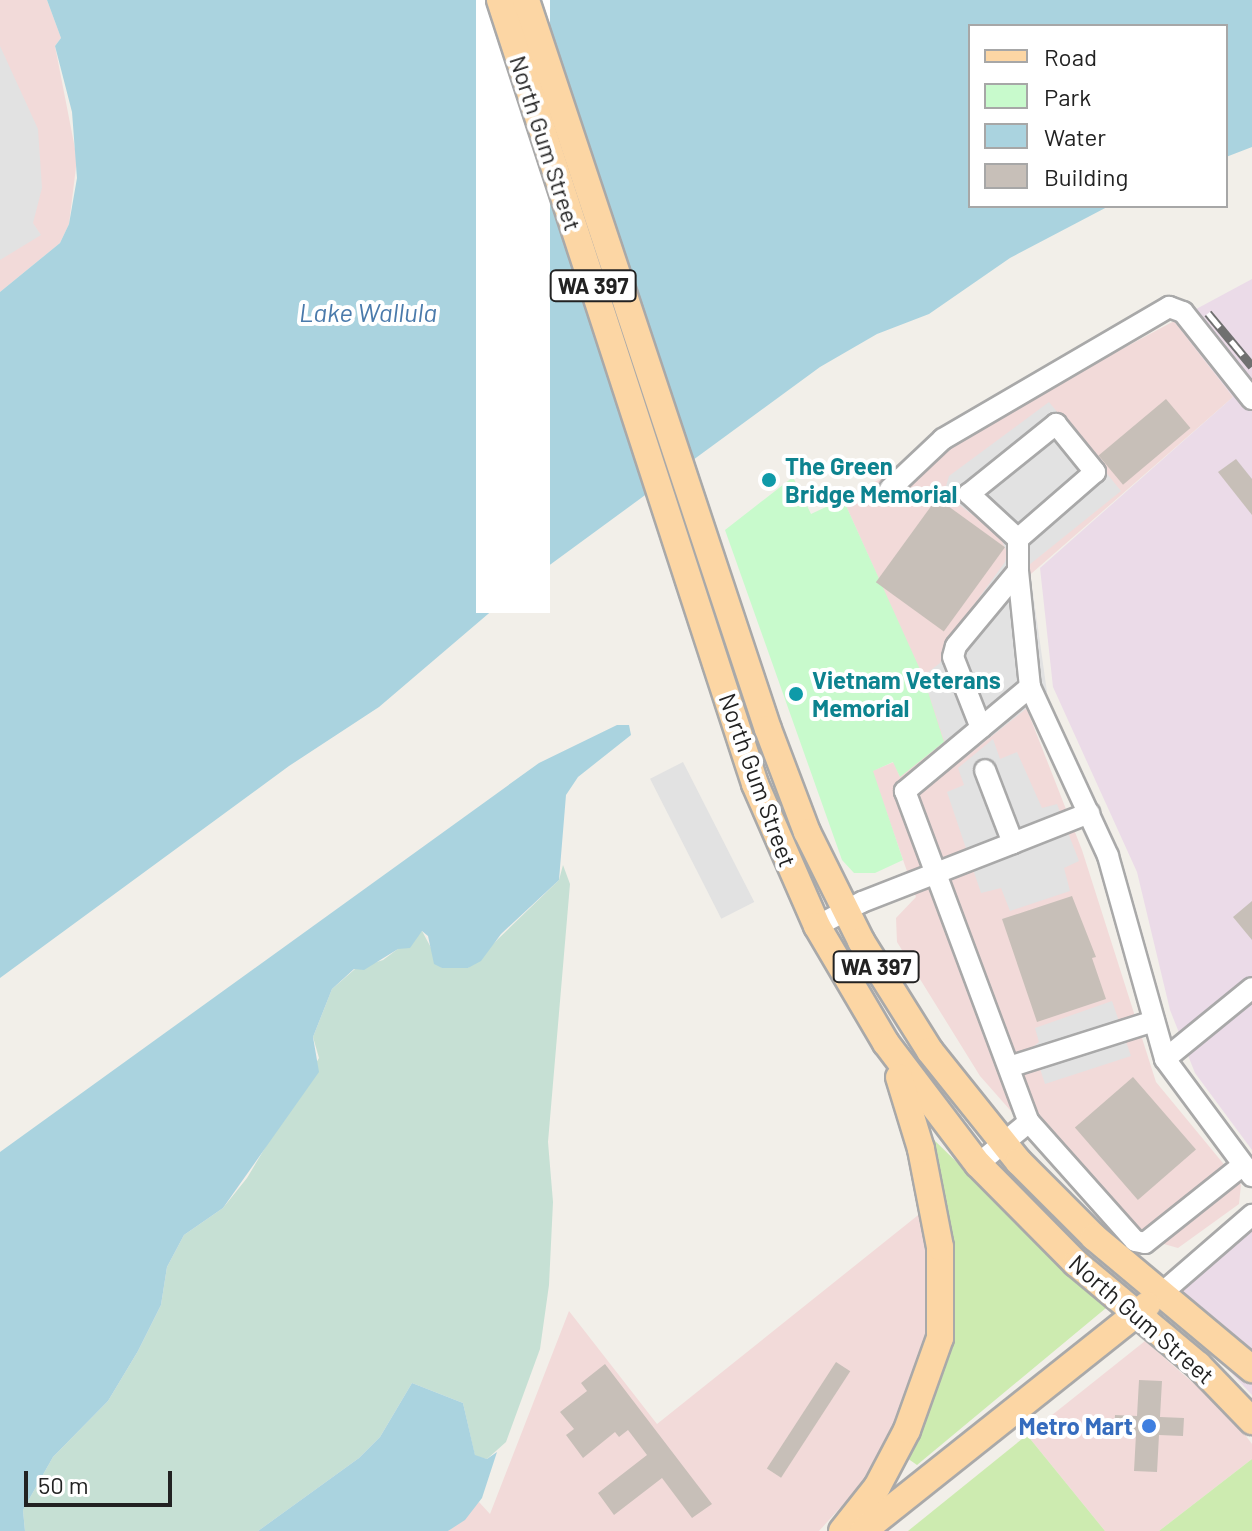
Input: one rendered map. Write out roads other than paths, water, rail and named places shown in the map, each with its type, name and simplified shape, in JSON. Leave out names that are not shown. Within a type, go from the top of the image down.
[{"type":"main road","name":"North Gum Street","points":[[500,0],[699,568],[845,911],[916,1031],[1003,1144],[1094,1237],[1252,1369]]},
{"type":"main road","name":"North Gum Street","points":[[526,0],[699,568],[755,784],[817,926],[886,1043],[978,1164],[1049,1237],[1198,1365],[1252,1421]]},
{"type":"main road","points":[[842,1531],[877,1487],[925,1389],[940,1338],[944,1298],[930,1184],[909,1103],[886,1043]]},
{"type":"main road","points":[[863,1531],[1163,1292]]},
{"type":"street","points":[[890,489],[943,439],[1169,307],[1183,312],[1252,399]]},
{"type":"street","points":[[1018,539],[1095,472],[1056,424],[969,494],[1018,539],[1018,571],[1030,687],[1113,868],[1165,1059],[1247,1170],[1145,1243],[1135,1241],[1029,1122],[938,872],[905,791],[1030,687]]},
{"type":"street","points":[[981,728],[953,657],[956,646],[1018,571]]},
{"type":"street","points":[[985,770],[1013,843]]},
{"type":"street","points":[[817,926],[938,872],[1089,813]]},
{"type":"street","points":[[1165,1059],[1252,988]]},
{"type":"street","points":[[1009,1067],[1154,1021]]},
{"type":"street","points":[[978,1164],[1029,1122]]},
{"type":"street","points":[[1163,1292],[1252,1215]]},
{"type":"water","name":"Lake Wallula","points":[[47,0],[1252,0],[1252,147],[1228,156],[1228,24],[968,24],[968,208],[1105,208],[1010,258],[929,314],[877,334],[820,367],[521,586],[379,707],[289,766],[0,978],[0,292],[60,243],[69,224],[77,178],[72,112],[55,46],[61,38]]},
{"type":"water","points":[[617,725],[629,725],[631,735],[578,777],[566,795],[559,880],[501,934],[481,961],[468,968],[442,968],[434,964],[428,936],[422,931],[410,948],[398,949],[364,970],[354,969],[332,989],[313,1037],[319,1072],[223,1208],[184,1235],[167,1267],[161,1305],[138,1351],[108,1401],[53,1457],[23,1510],[25,1531],[0,1531],[0,1152],[539,763]]},
{"type":"water","points":[[412,1383],[463,1403],[475,1455],[487,1459],[497,1452],[482,1498],[465,1520],[448,1531],[258,1531],[359,1458],[380,1437]]},
{"type":"railway","points":[[1208,313],[1252,366]]},
{"type":"place","name":"The Green Bridge Memorial","points":[[769,480]]},
{"type":"place","name":"Vietnam Veterans Memorial","points":[[796,694]]},
{"type":"place","name":"Metro Mart","points":[[1149,1426]]}]
